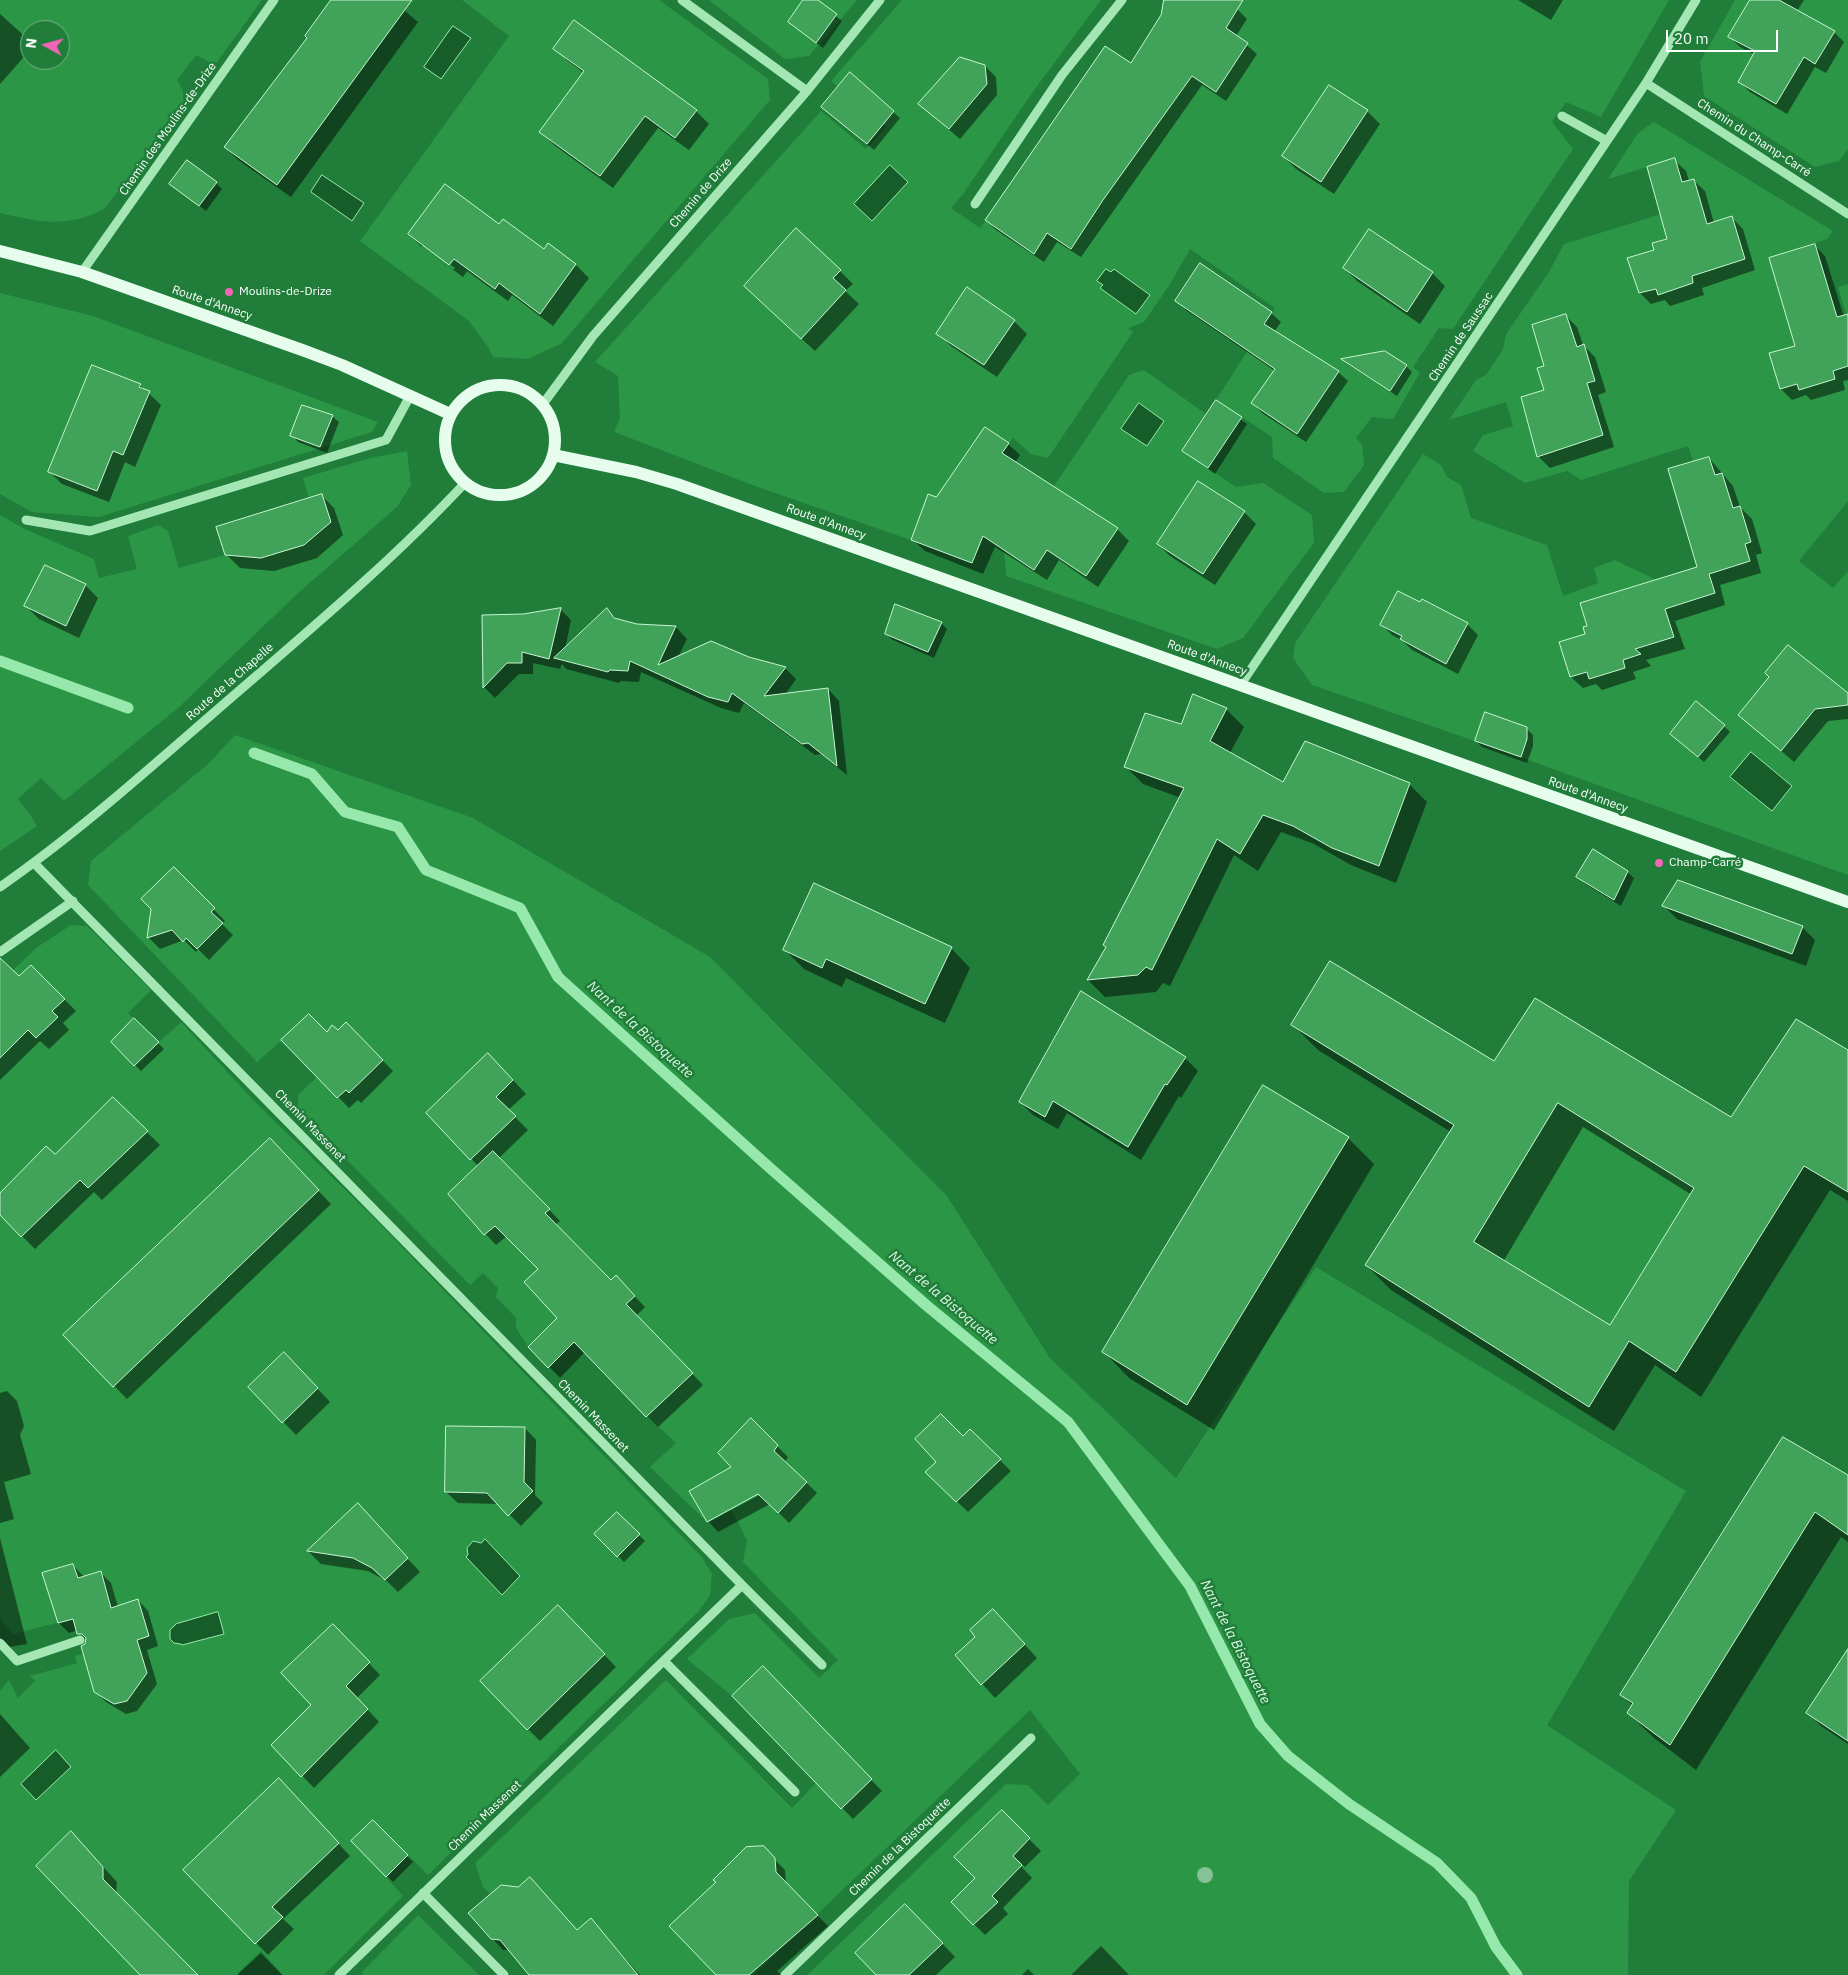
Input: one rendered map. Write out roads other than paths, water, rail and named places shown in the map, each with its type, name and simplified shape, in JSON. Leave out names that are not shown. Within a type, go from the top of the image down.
[{"type":"main road","name":"Route d'Annecy","points":[[0,251],[82,272],[342,365],[450,414]]},
{"type":"main road","points":[[491,385],[516,386],[531,394],[543,404],[551,418],[555,443],[553,455],[546,470],[532,485],[516,493],[498,495],[477,491],[464,484],[451,468],[445,451],[444,432],[450,414],[460,400],[473,390],[491,385]]},
{"type":"main road","name":"Route d'Annecy","points":[[553,455],[627,470],[677,484],[1848,902]]},
{"type":"street","name":"Chemin des Moulins-de-Drize","points":[[82,272],[274,0]]},
{"type":"street","points":[[682,0],[807,91]]},
{"type":"street","name":"Chemin de Drize","points":[[543,404],[593,336],[807,91],[880,0]]},
{"type":"street","points":[[975,204],[1062,75],[1122,0]]},
{"type":"street","name":"Chemin de Saussac","points":[[1241,684],[1646,84],[1696,0]]},
{"type":"street","name":"Chemin du Champ-Carré","points":[[1646,84],[1848,214]]},
{"type":"street","points":[[1562,116],[1607,141]]},
{"type":"street","points":[[26,520],[90,531],[386,440],[410,396]]},
{"type":"street","name":"Route de la Chapelle","points":[[0,887],[34,863],[162,757],[338,606],[388,561],[464,484]]},
{"type":"street","name":"Chemin Massenet","points":[[34,863],[742,1585],[338,1975]]},
{"type":"street","points":[[0,952],[73,901]]},
{"type":"street","points":[[742,1585],[822,1665]]},
{"type":"street","points":[[0,1643],[17,1661],[80,1640]]},
{"type":"street","points":[[664,1661],[795,1792]]},
{"type":"street","name":"Chemin de la Bistoquette","points":[[786,1975],[1031,1738]]},
{"type":"street","points":[[423,1893],[504,1975]]},
{"type":"waterway","name":"Nant de la Bistoquette","points":[[0,661],[128,708]]},
{"type":"waterway","name":"Nant de la Bistoquette","points":[[254,753],[312,774],[345,812],[398,827],[426,870],[520,908],[558,977],[770,1168],[926,1305],[1068,1422],[1190,1586],[1260,1724],[1288,1756],[1349,1804],[1437,1863],[1471,1898],[1496,1947],[1517,1975]]},
{"type":"place","name":"Moulins-de-Drize","points":[[229,292]]},
{"type":"place","name":"Champ-Carré","points":[[1659,863]]}]
